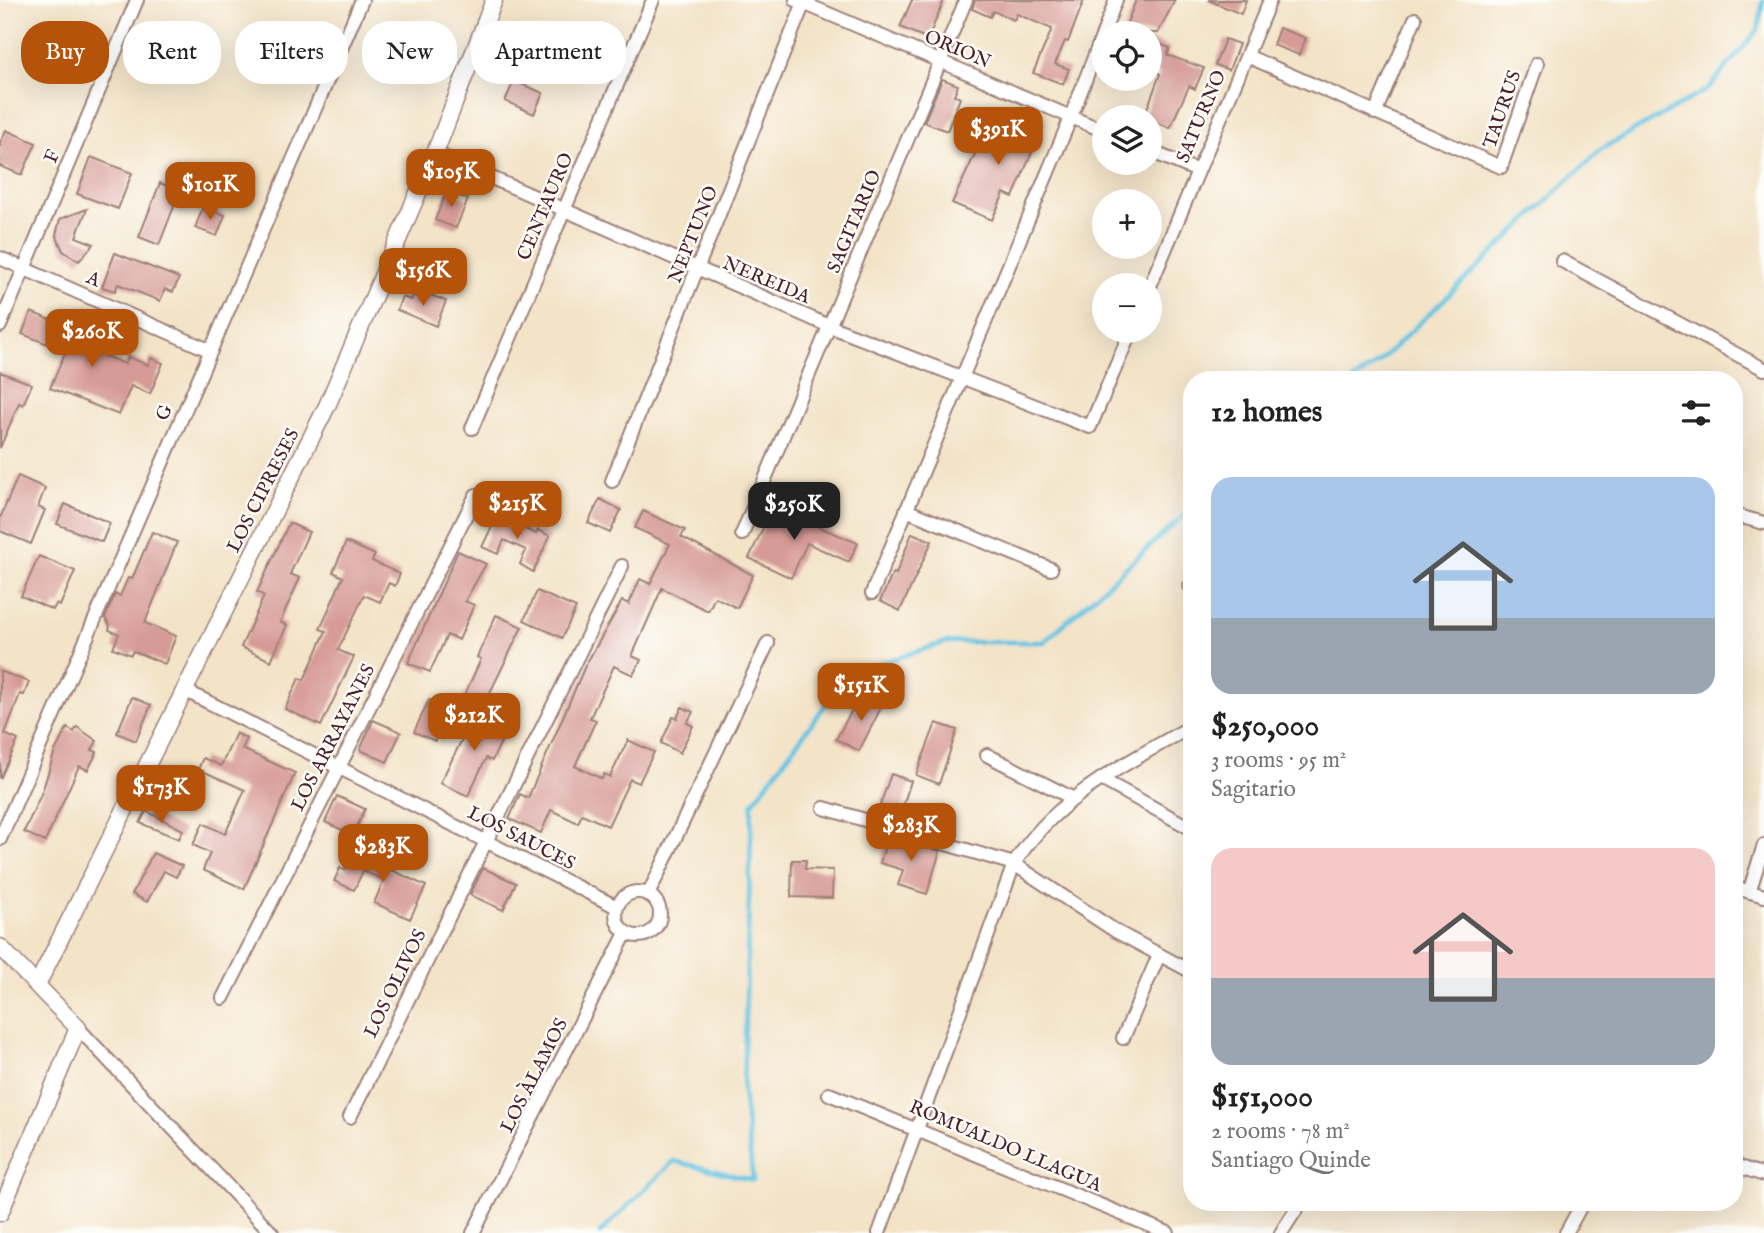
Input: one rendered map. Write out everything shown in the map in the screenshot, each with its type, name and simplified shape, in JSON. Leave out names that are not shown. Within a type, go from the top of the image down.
[{"type":"street","name":"F","points":[[0,326],[137,0]]},
{"type":"street","name":"G","points":[[0,839],[362,0]]},
{"type":"street","name":"LOS CIPRESES","points":[[37,985],[327,406],[435,153],[494,0]]},
{"type":"street","name":"CENTAURO","points":[[472,428],[653,0]]},
{"type":"street","name":"SAGITARIO","points":[[742,534],[966,0]]},
{"type":"street","points":[[872,593],[1071,117],[1116,0]]},
{"type":"street","name":"SATURNO","points":[[1155,273],[1270,0]]},
{"type":"street","name":"ORION","points":[[801,1],[1092,126]]},
{"type":"street","name":"NEPTUNO","points":[[612,481],[698,271],[801,1]]},
{"type":"street","points":[[1247,56],[1375,113],[1415,19]]},
{"type":"street","name":"TAURUS","points":[[1375,113],[1501,167],[1537,64]]},
{"type":"street","name":"NEREIDA","points":[[435,153],[698,271],[829,326],[1090,427],[1126,343]]},
{"type":"street","points":[[1162,155],[1198,171]]},
{"type":"street","name":"A","points":[[0,258],[211,351]]},
{"type":"street","points":[[1562,261],[1764,369]]},
{"type":"street","name":"LOS ARRAYANES","points":[[223,998],[475,495]]},
{"type":"street","points":[[905,510],[1051,569]]},
{"type":"street","points":[[1743,517],[1764,523]]},
{"type":"street","name":"LOS OLIVOS","points":[[350,1117],[622,566]]},
{"type":"street","points":[[648,895],[768,643]]},
{"type":"street","name":"LOS SAUCES","points":[[184,690],[617,906]]},
{"type":"street","points":[[879,1233],[1014,864],[1029,839],[1072,798],[1183,731]]},
{"type":"street","points":[[986,755],[1072,798]]},
{"type":"street","points":[[1101,779],[1183,824]]},
{"type":"street","points":[[824,808],[1014,864],[1117,932],[1183,967]]},
{"type":"street","points":[[1749,891],[1764,845]]},
{"type":"street","points":[[1743,889],[1764,895]]},
{"type":"street","points":[[634,892],[648,895],[660,912],[657,925],[640,936],[626,933],[617,921],[617,906],[627,895],[634,892]]},
{"type":"street","name":"LOS ÀLAMOS","points":[[473,1233],[626,933]]},
{"type":"street","points":[[0,947],[272,1233]]},
{"type":"street","points":[[1123,1038],[1159,955]]},
{"type":"street","points":[[0,1213],[78,1028]]},
{"type":"street","name":"ROMUALDO LLAGUA","points":[[829,1094],[919,1128],[1168,1233]]},
{"type":"street","points":[[1743,1168],[1764,1175]]},
{"type":"street","points":[[1281,1233],[1295,1211]]},
{"type":"street","points":[[1566,1233],[1579,1211]]},
{"type":"building","points":[[912,0],[944,0],[928,39],[900,27]]},
{"type":"building","points":[[975,0],[1084,0],[1068,42],[1065,41],[1055,64],[1069,69],[1063,84],[1033,73],[1052,29],[1017,14],[1014,20],[993,11],[990,17],[972,9]]},
{"type":"building","points":[[1136,0],[1175,0],[1162,25],[1162,21],[1128,21]]},
{"type":"building","points":[[1208,0],[1246,0],[1241,14]]},
{"type":"building","points":[[1279,28],[1306,38],[1299,55],[1273,45]]},
{"type":"building","points":[[1225,39],[1239,44],[1229,70],[1215,65]]},
{"type":"building","points":[[1162,45],[1170,48],[1167,55],[1204,68],[1195,89],[1189,86],[1170,128],[1162,125],[1162,105],[1148,105],[1154,91],[1162,91]]},
{"type":"building","points":[[942,79],[958,85],[954,95],[960,98],[947,131],[924,122]]},
{"type":"building","points":[[513,84],[521,84],[543,93],[534,114],[505,101]]},
{"type":"building","points":[[1005,112],[1043,127],[1013,197],[1004,193],[992,220],[952,203],[977,150],[985,154]]},
{"type":"building","points":[[6,130],[36,143],[22,175],[0,166],[0,143]]},
{"type":"building","points":[[91,157],[132,173],[118,209],[77,194]]},
{"type":"building","points":[[160,183],[180,191],[159,245],[139,237]]},
{"type":"building","points":[[447,191],[468,199],[456,228],[435,220]]},
{"type":"building","points":[[203,207],[225,215],[217,236],[195,228]]},
{"type":"building","points":[[87,209],[76,237],[94,244],[79,261],[63,251],[56,235],[60,219]]},
{"type":"building","points":[[115,253],[179,278],[173,292],[165,289],[160,301],[118,284],[115,291],[102,287]]},
{"type":"building","points":[[423,292],[446,301],[436,326],[397,310],[402,297],[411,300],[414,295],[420,297]]},
{"type":"building","points":[[31,312],[56,322],[54,328],[91,343],[89,350],[125,364],[128,357],[148,365],[151,358],[163,363],[150,394],[131,386],[119,415],[50,388],[66,351],[22,334]]},
{"type":"building","points":[[0,372],[32,384],[23,405],[19,403],[0,448]]},
{"type":"building","points":[[18,476],[45,488],[38,507],[45,510],[31,544],[0,531],[0,518]]},
{"type":"building","points":[[600,499],[621,510],[610,533],[588,523]]},
{"type":"building","points":[[65,504],[110,523],[102,542],[57,524]]},
{"type":"building","points":[[767,506],[858,543],[849,562],[807,543],[791,578],[749,558],[764,526],[758,524]]},
{"type":"building","points":[[643,511],[685,530],[681,537],[753,575],[737,608],[715,597],[708,611],[662,588],[632,656],[641,660],[633,675],[614,666],[590,718],[596,720],[575,766],[602,779],[604,774],[610,777],[628,740],[654,752],[639,783],[630,779],[608,826],[582,814],[578,823],[551,810],[541,833],[509,819],[520,794],[528,798],[585,666],[622,601],[629,604],[640,579],[650,584],[670,544],[635,528]]},
{"type":"building","points":[[497,516],[536,534],[538,530],[550,536],[533,572],[520,564],[526,550],[504,540],[498,554],[482,547]]},
{"type":"building","points":[[289,523],[309,532],[290,574],[300,578],[280,622],[287,625],[271,661],[241,647],[264,596],[257,592]]},
{"type":"building","points":[[152,532],[177,542],[145,623],[176,636],[165,664],[133,651],[131,655],[113,648],[119,634],[109,630],[110,626],[105,618],[115,594],[120,596],[128,578],[132,579]]},
{"type":"building","points":[[912,533],[932,541],[900,611],[880,601],[893,573],[896,574]]},
{"type":"building","points":[[346,542],[375,555],[372,561],[400,574],[395,586],[389,583],[380,602],[364,595],[338,650],[354,657],[321,726],[285,709],[299,678],[304,680],[326,631],[320,629],[343,577],[333,572]]},
{"type":"building","points":[[458,551],[486,564],[465,601],[474,605],[459,640],[447,635],[430,672],[408,663]]},
{"type":"building","points":[[39,556],[75,571],[60,606],[56,604],[53,610],[21,596]]},
{"type":"building","points":[[537,591],[576,608],[562,638],[524,620]]},
{"type":"building","points":[[496,615],[522,627],[483,707],[463,698],[481,659],[477,657]]},
{"type":"building","points":[[0,671],[29,682],[24,695],[20,694],[5,734],[18,740],[0,779]]},
{"type":"building","points":[[870,693],[885,700],[859,751],[836,739],[853,708],[860,712]]},
{"type":"building","points":[[132,697],[151,705],[136,741],[117,733]]},
{"type":"building","points":[[429,700],[449,709],[435,741],[414,732]]},
{"type":"building","points":[[682,707],[693,712],[687,723],[693,726],[680,753],[661,743],[673,717],[677,718]]},
{"type":"building","points":[[476,712],[508,727],[492,761],[486,758],[468,796],[440,783]]},
{"type":"building","points":[[373,720],[401,732],[387,762],[360,750]]},
{"type":"building","points":[[936,723],[957,730],[939,784],[916,775]]},
{"type":"building","points":[[77,727],[97,741],[92,750],[97,752],[88,770],[79,766],[45,842],[24,832],[42,792],[55,751],[67,728],[74,732]]},
{"type":"building","points":[[236,733],[247,739],[242,749],[295,773],[244,889],[203,870],[210,853],[193,845],[203,823],[225,834],[245,790],[198,769],[203,758],[221,766]]},
{"type":"building","points":[[891,774],[911,781],[898,821],[877,814]]},
{"type":"building","points":[[337,796],[365,809],[353,835],[325,822]]},
{"type":"building","points":[[146,811],[183,830],[179,839],[140,823]]},
{"type":"building","points":[[888,836],[940,851],[927,894],[898,885],[903,870],[880,863]]},
{"type":"building","points":[[355,847],[372,854],[370,860],[426,886],[410,919],[374,903],[384,880],[363,871],[354,890],[334,881],[340,868],[345,870]]},
{"type":"building","points":[[153,853],[182,866],[176,877],[164,871],[147,902],[132,894]]},
{"type":"building","points":[[792,860],[806,860],[805,869],[833,870],[832,898],[791,897]]},
{"type":"building","points":[[483,868],[516,883],[503,910],[470,895]]},
{"type":"waterway","points":[[1367,371],[1600,150],[1708,89],[1758,30],[1763,0]]},
{"type":"waterway","points":[[600,1233],[674,1161],[753,1180],[743,1091],[752,804],[849,673],[947,642],[1044,642],[1183,516]]}]
